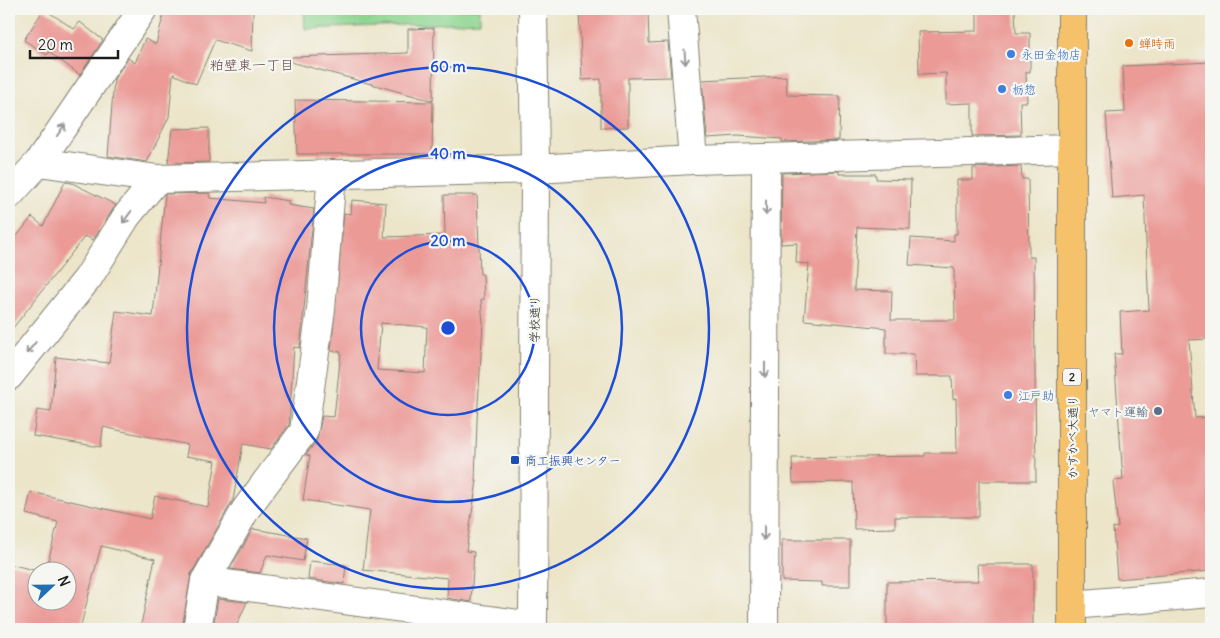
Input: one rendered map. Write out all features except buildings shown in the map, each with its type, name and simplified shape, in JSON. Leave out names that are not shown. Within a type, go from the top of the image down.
[{"type":"main road","name":"2","points":[[1072,9],[1072,149]]},
{"type":"main road","name":"かすかべ大通り","points":[[1072,149],[1072,617]]},
{"type":"street","points":[[9,195],[40,162],[143,9]]},
{"type":"street","name":"学校通り","points":[[533,9],[535,169],[533,628]]},
{"type":"street","points":[[681,9],[693,160]]},
{"type":"street","points":[[40,162],[157,178],[535,169],[693,160],[1072,149]]},
{"type":"street","points":[[764,629],[766,159]]},
{"type":"street","points":[[196,629],[205,581],[246,509],[304,431],[321,310],[332,174]]},
{"type":"street","points":[[9,376],[88,278],[126,217],[157,178]]},
{"type":"street","points":[[205,581],[533,628]]},
{"type":"street","points":[[1072,617],[1211,593]]},
{"type":"green space","points":[[304,9],[480,9],[480,22],[305,29]]},
{"type":"place","name":"蝉時雨","points":[[1129,43]]},
{"type":"place","name":"永田金物店","points":[[1011,54]]},
{"type":"place","name":"栃惣","points":[[1002,89]]},
{"type":"place","name":"江戸助","points":[[1008,395]]},
{"type":"place","name":"ヤマト運輸","points":[[1158,411]]},
{"type":"place","name":"商工振興センター","points":[[515,460]]},
{"type":"district","name":"粕壁東一丁目","points":[[252,65]]}]
